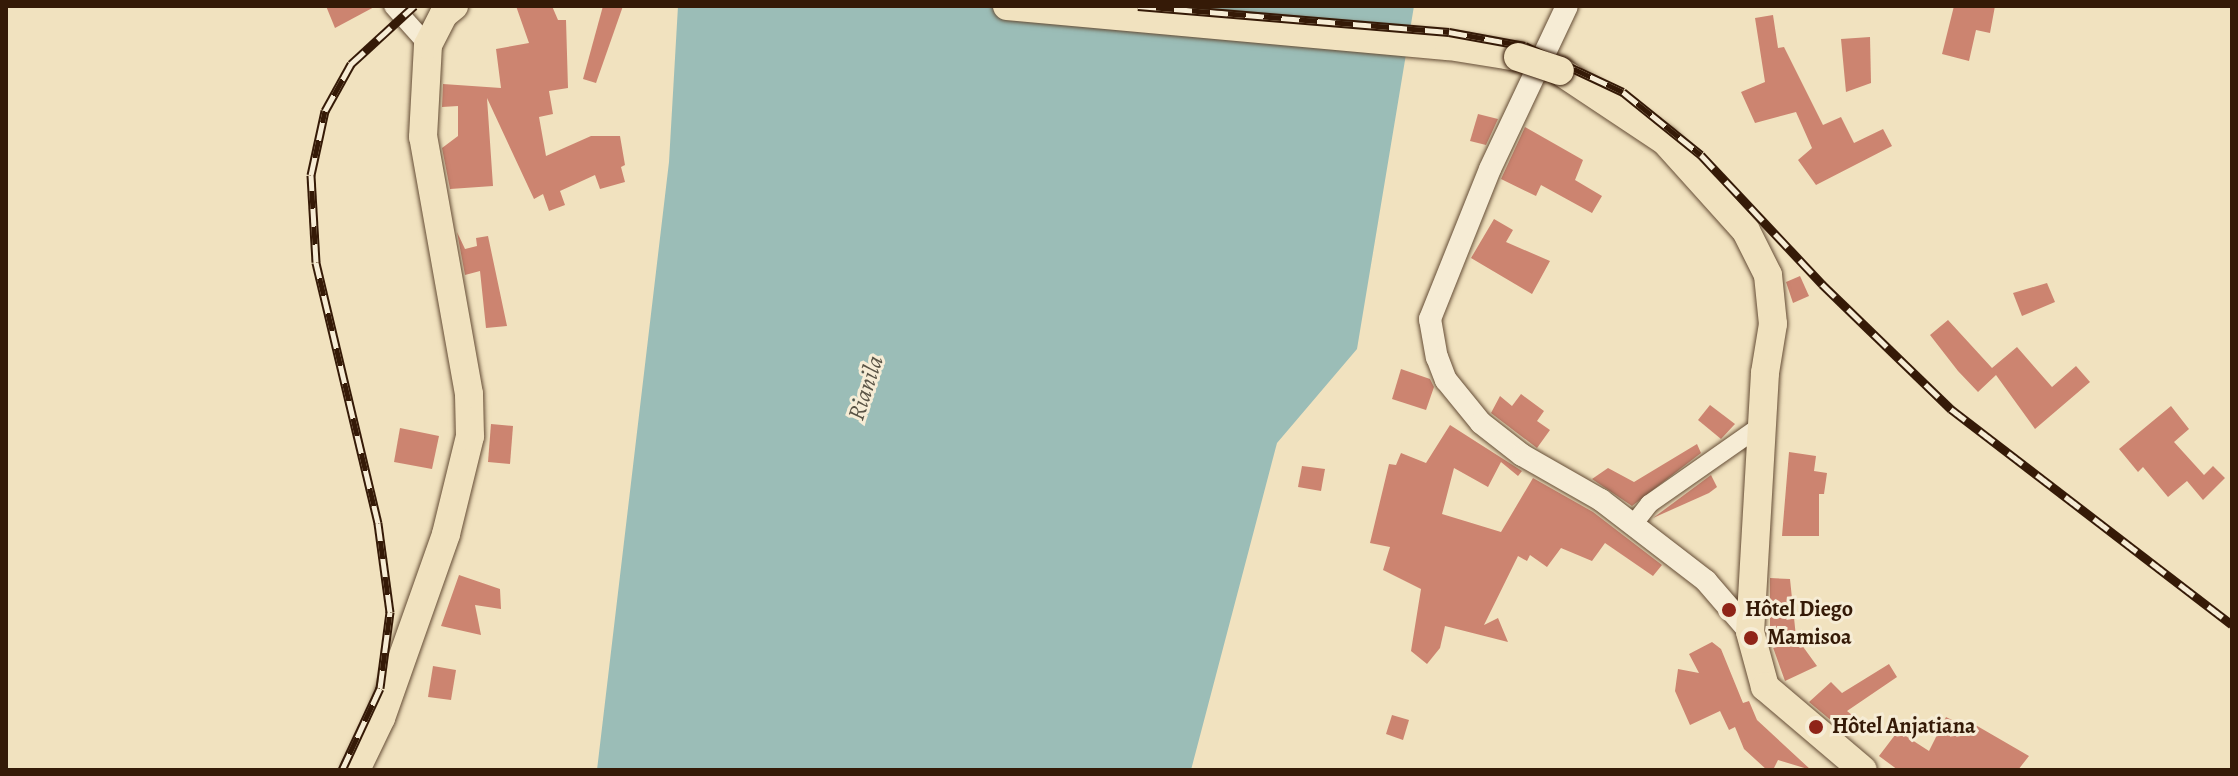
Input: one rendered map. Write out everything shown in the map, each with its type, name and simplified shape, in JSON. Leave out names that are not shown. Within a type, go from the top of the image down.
[{"type":"main road","points":[[356,770],[381,718],[446,534],[470,436],[469,394],[423,137],[428,45],[444,14],[454,6]]},
{"type":"main road","points":[[1007,6],[1449,46],[1518,57],[1560,71],[1665,141],[1746,231],[1768,275],[1773,324],[1762,425],[1750,632],[1765,687],[1863,770]]},
{"type":"street","points":[[393,6],[428,45]]},
{"type":"street","points":[[1567,6],[1490,169],[1430,319],[1446,380],[1481,423],[1522,455],[1601,500],[1706,581],[1750,632]]},
{"type":"street","points":[[1632,526],[1649,504],[1762,425]]},
{"type":"water","name":"Rianila","points":[[678,6],[1414,6],[1357,349],[1277,443],[1191,770],[597,770],[669,162]]},
{"type":"building","points":[[326,6],[376,6],[335,28]]},
{"type":"building","points":[[516,6],[552,6],[558,20],[566,20],[568,88],[549,91],[553,114],[539,117],[546,156],[591,136],[620,136],[625,165],[621,167],[625,182],[600,189],[595,175],[560,191],[565,205],[549,211],[543,194],[534,199],[487,98],[493,186],[450,189],[442,148],[458,136],[458,106],[442,107],[443,84],[501,88],[496,49],[529,43]]},
{"type":"building","points":[[603,6],[623,6],[596,83],[583,79]]},
{"type":"building","points":[[1954,6],[1995,6],[1990,33],[1976,30],[1969,61],[1942,54]]},
{"type":"building","points":[[1773,15],[1778,48],[1784,47],[1823,125],[1841,117],[1854,143],[1883,129],[1892,146],[1816,185],[1798,160],[1812,148],[1796,112],[1755,123],[1741,92],[1765,82],[1755,18]]},
{"type":"building","points":[[1870,37],[1871,83],[1846,92],[1841,39]]},
{"type":"building","points":[[1478,114],[1498,119],[1486,145],[1470,141]]},
{"type":"building","points":[[1525,127],[1583,160],[1575,180],[1602,196],[1592,213],[1541,185],[1536,196],[1501,179]]},
{"type":"building","points":[[1494,219],[1513,230],[1506,242],[1550,261],[1532,294],[1471,258]]},
{"type":"building","points":[[457,232],[465,249],[477,246],[476,238],[488,236],[507,326],[486,328],[480,271],[465,275]]},
{"type":"building","points":[[1800,276],[1809,296],[1793,303],[1786,282]]},
{"type":"building","points":[[2047,283],[2055,302],[2022,316],[2013,293]]},
{"type":"building","points":[[1948,320],[1992,368],[2017,347],[2052,387],[2076,366],[2090,382],[2035,429],[1996,375],[1978,392],[1958,371],[1930,335]]},
{"type":"building","points":[[1401,369],[1430,379],[1434,387],[1426,410],[1392,399]]},
{"type":"building","points":[[1521,394],[1544,411],[1537,421],[1550,430],[1537,448],[1491,413],[1500,396],[1512,406]]},
{"type":"building","points":[[1710,405],[1735,424],[1721,439],[1698,420]]},
{"type":"building","points":[[2171,406],[2189,429],[2174,442],[2204,475],[2213,466],[2225,478],[2203,500],[2187,481],[2168,497],[2143,467],[2138,472],[2119,449]]},
{"type":"building","points":[[491,424],[513,426],[510,464],[488,462]]},
{"type":"building","points":[[1450,425],[1522,471],[1518,476],[1501,462],[1488,487],[1454,468],[1442,514],[1501,532],[1533,478],[1593,512],[1662,565],[1653,576],[1605,543],[1592,561],[1561,548],[1547,567],[1530,555],[1527,561],[1518,556],[1484,625],[1498,618],[1508,642],[1445,626],[1440,648],[1427,664],[1411,651],[1421,589],[1383,570],[1390,547],[1370,543],[1389,464],[1396,465],[1401,453],[1426,463]]},
{"type":"building","points":[[400,428],[439,436],[432,469],[394,462]]},
{"type":"building","points":[[1697,444],[1701,453],[1632,506],[1592,479],[1608,468],[1634,482]]},
{"type":"building","points":[[1789,452],[1816,456],[1814,471],[1827,473],[1824,494],[1819,494],[1819,536],[1782,536]]},
{"type":"building","points":[[1302,466],[1325,469],[1321,491],[1298,487]]},
{"type":"building","points":[[1711,475],[1717,487],[1709,493],[1653,518]]},
{"type":"building","points":[[459,575],[500,589],[501,609],[475,605],[481,635],[441,626]]},
{"type":"building","points":[[1770,578],[1790,579],[1796,637],[1817,666],[1785,681],[1770,639]]},
{"type":"building","points":[[1712,642],[1721,649],[1743,703],[1749,701],[1757,720],[1811,770],[1778,760],[1773,770],[1767,770],[1744,749],[1735,727],[1729,730],[1720,711],[1690,725],[1675,691],[1678,669],[1699,673],[1689,654]]},
{"type":"building","points":[[1889,664],[1897,677],[1847,711],[1857,719],[1845,732],[1809,702],[1831,682],[1842,693]]},
{"type":"building","points":[[433,666],[456,670],[451,700],[428,697]]},
{"type":"building","points":[[1392,715],[1409,720],[1403,740],[1386,734]]},
{"type":"building","points":[[1946,717],[1968,728],[1972,723],[2029,756],[2018,770],[1898,770],[1879,756],[1898,731],[1929,751]]},
{"type":"railway","points":[[342,770],[380,688],[390,612],[378,523],[316,262],[311,175],[325,111],[351,64],[414,6]]},
{"type":"railway","points":[[1138,6],[1449,32],[1525,46],[1623,92],[1701,155],[1822,284],[1951,409],[2232,625]]},
{"type":"place","name":"Hôtel Diego","points":[[1729,610]]},
{"type":"place","name":"Mamisoa","points":[[1751,638]]},
{"type":"place","name":"Hôtel Anjatiana","points":[[1816,727]]}]
